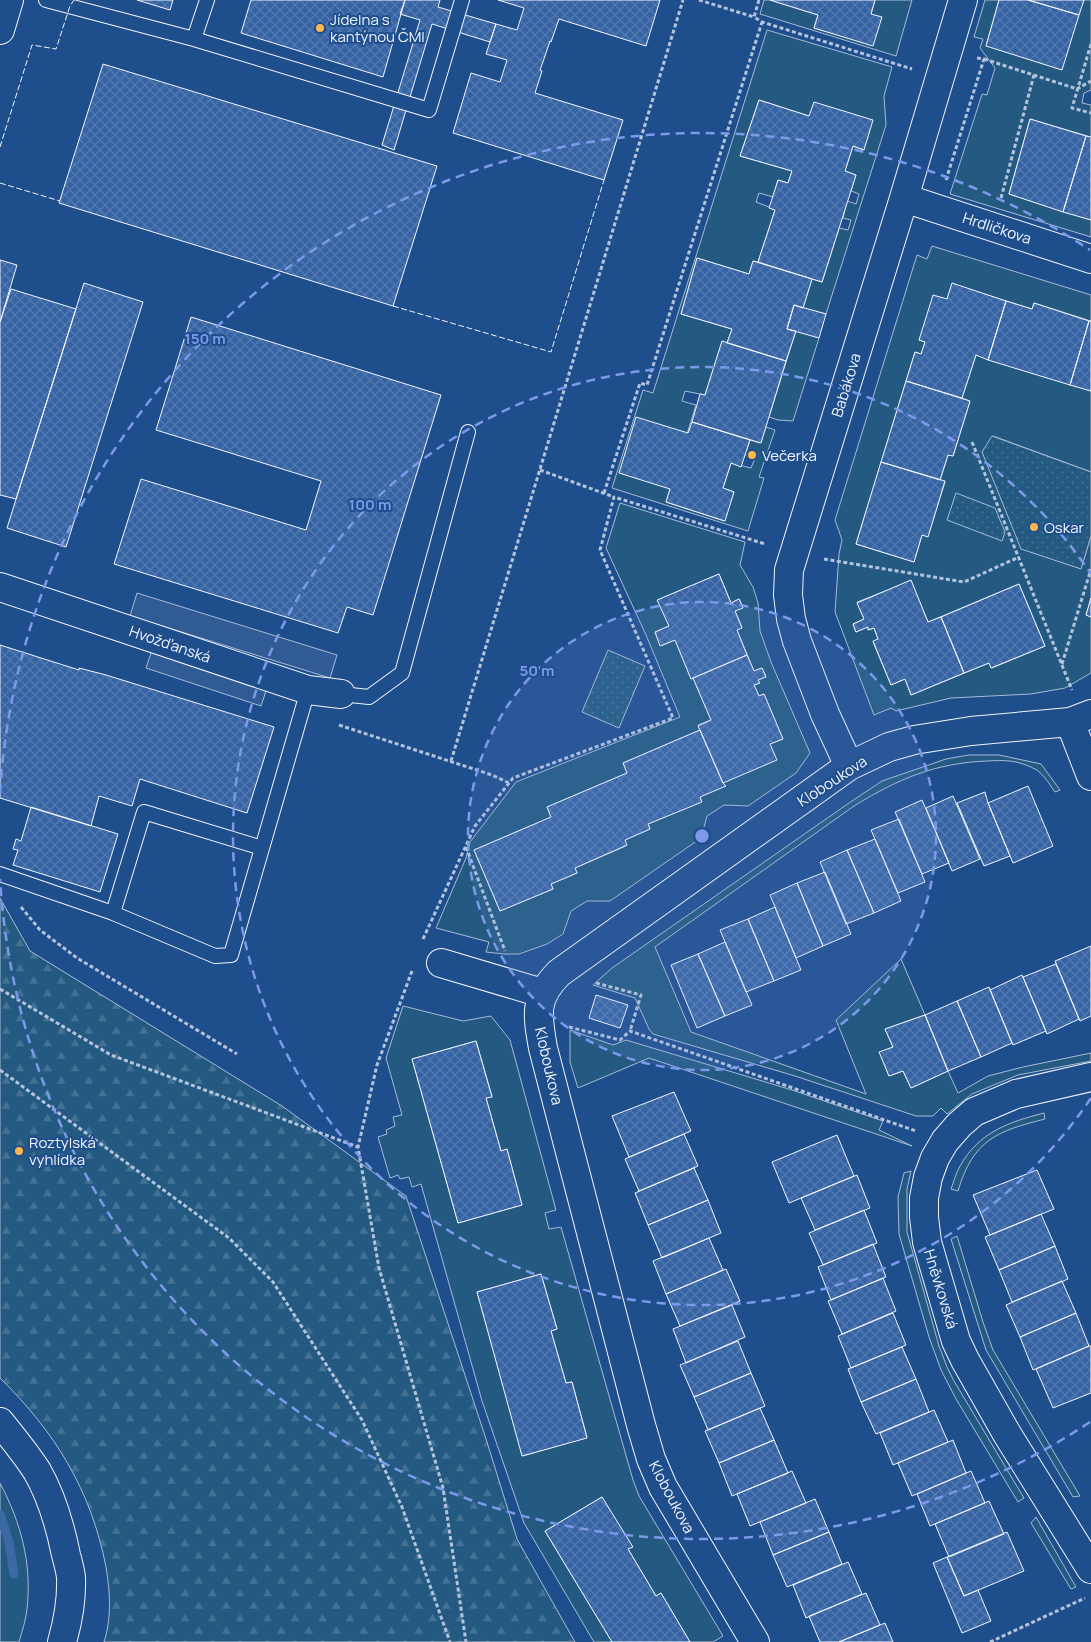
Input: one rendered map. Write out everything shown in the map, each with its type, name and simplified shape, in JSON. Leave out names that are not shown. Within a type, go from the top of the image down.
[{"type":"main road","points":[[0,30],[10,0]]},
{"type":"main road","name":"Babákova","points":[[849,766],[824,714],[797,641],[791,619],[788,587],[789,570],[963,0]]},
{"type":"main road","name":"Hrdličkova","points":[[904,198],[1091,259]]},
{"type":"main road","name":"Hvožďanská","points":[[0,587],[304,702],[341,694]]},
{"type":"main road","points":[[1078,710],[1091,776]]},
{"type":"main road","name":"Kloboukova","points":[[755,1642],[663,1486],[651,1459],[542,1048],[538,1020],[551,983],[849,766],[889,747],[914,740],[1078,710]]},
{"type":"main road","points":[[429,960],[551,983]]},
{"type":"main road","name":"Hněvkovská","points":[[1091,1078],[1016,1094],[974,1112],[945,1141],[935,1158],[928,1177],[924,1217],[927,1242],[956,1341],[975,1380],[1091,1569]]},
{"type":"main road","points":[[0,1422],[24,1451],[36,1471],[47,1492],[58,1521],[70,1576],[68,1622],[62,1642]]},
{"type":"lane","points":[[46,0],[194,39],[429,110],[462,0]]},
{"type":"lane","points":[[194,39],[206,0]]},
{"type":"lane","points":[[341,694],[369,697],[402,673],[468,432]]},
{"type":"lane","points":[[0,874],[113,913],[215,956],[231,955],[304,702]]},
{"type":"lane","points":[[113,913],[144,812],[262,848]]},
{"type":"path","points":[[451,761],[684,0]]},
{"type":"path","points":[[699,0],[754,17],[762,22],[940,78]]},
{"type":"path","points":[[754,17],[759,0]]},
{"type":"path","points":[[604,493],[640,383],[647,385],[762,22]]},
{"type":"path","points":[[1091,44],[1072,108],[1091,113]]},
{"type":"path","points":[[948,50],[984,59],[1077,88],[1091,81]]},
{"type":"path","points":[[945,184],[984,59]]},
{"type":"path","points":[[999,207],[1034,75]]},
{"type":"path","points":[[972,442],[1019,556],[1078,710]]},
{"type":"path","points":[[540,470],[614,497],[794,554],[964,582],[1019,556]]},
{"type":"path","points":[[466,1642],[443,1488],[379,1268],[358,1147],[377,1065],[429,960],[426,930],[475,826],[513,778],[673,718],[600,550],[614,497]]},
{"type":"path","points":[[1062,665],[1091,569]]},
{"type":"path","points":[[304,702],[509,783]]},
{"type":"path","points":[[466,846],[506,953]]},
{"type":"path","points":[[16,901],[40,930],[77,958],[237,1054]]},
{"type":"path","points":[[538,1020],[620,1040],[630,1032],[641,995],[551,983]]},
{"type":"path","points":[[0,990],[110,1055],[358,1147]]},
{"type":"path","points":[[630,1032],[945,1141]]},
{"type":"path","points":[[0,1070],[229,1238],[273,1282],[362,1420],[402,1507],[450,1642]]},
{"type":"path","points":[[990,1642],[1091,1594]]},
{"type":"green space","points":[[764,0],[770,0],[818,15],[814,28],[873,45],[871,14],[875,0],[912,0],[896,56],[760,14]]},
{"type":"green space","points":[[985,0],[999,0],[986,46],[1084,0],[1091,0],[1091,90],[1084,93],[1082,103],[1091,105],[1091,137],[1030,119],[1009,194],[1091,220],[1091,237],[950,194],[982,94],[987,95],[995,68],[980,48],[983,39],[974,37]]},
{"type":"green space","points":[[767,30],[892,67],[884,96],[886,125],[826,314],[803,308],[812,279],[822,282],[839,228],[848,230],[851,220],[843,218],[847,201],[856,204],[859,194],[851,191],[856,175],[845,171],[853,146],[863,150],[809,116],[759,100],[740,156],[792,171],[788,183],[778,180],[773,197],[759,193],[756,202],[775,210],[758,262],[753,261],[749,274],[697,258],[681,314],[732,329],[727,343],[722,342],[705,395],[685,391],[682,401],[696,405],[666,502],[724,521],[734,492],[723,488],[731,463],[751,468],[755,458],[745,455],[750,440],[760,443],[766,427],[775,430],[759,477],[764,478],[748,531],[612,488],[643,390],[653,393]]},
{"type":"green space","points":[[932,246],[1091,295],[1091,321],[1034,303],[1032,309],[952,284],[947,299],[919,340],[925,342],[921,354],[915,352],[856,544],[914,562],[922,535],[928,536],[945,482],[940,480],[948,455],[953,456],[970,401],[962,398],[976,355],[1091,391],[1091,472],[993,436],[1081,568],[1091,536],[1091,598],[1086,615],[1091,617],[1091,673],[1065,688],[1031,694],[951,698],[896,711],[891,708],[874,715],[835,612],[839,554],[842,540],[835,520],[917,255],[927,259]],"holes":[[[911,581],[928,622],[1019,584],[1045,646],[992,668],[989,663],[911,695],[905,679],[891,685],[873,642],[878,639],[874,628],[869,630],[867,627],[856,632],[853,624],[864,619],[857,602]]]},
{"type":"green space","points":[[796,330],[819,338],[793,421],[778,420],[769,417]]},
{"type":"green space","points":[[992,436],[1091,472],[1091,536],[1081,569],[1021,549],[982,452]]},
{"type":"green space","points":[[956,493],[995,508],[1005,532],[1002,541],[947,520]]},
{"type":"green space","points":[[620,503],[745,542],[740,565],[753,587],[758,603],[760,631],[771,662],[810,753],[796,773],[748,806],[724,805],[707,816],[701,838],[610,901],[587,901],[571,911],[563,934],[547,944],[519,954],[486,952],[489,942],[436,928],[466,858],[470,842],[516,782],[680,717],[646,635],[606,548]],"holes":[[[719,574],[731,603],[739,599],[743,607],[735,611],[742,627],[737,630],[754,671],[762,668],[766,676],[758,680],[759,683],[754,685],[759,696],[764,694],[783,739],[770,744],[723,783],[700,797],[701,802],[648,824],[650,829],[625,840],[626,846],[575,868],[577,873],[551,884],[553,889],[500,911],[474,850],[551,817],[547,807],[627,773],[623,763],[700,730],[698,725],[711,720],[675,640],[661,646],[655,632],[669,626],[658,600]]]},
{"type":"green space","points":[[608,650],[645,666],[619,728],[582,712]]},
{"type":"green space","points":[[969,755],[999,755],[1041,764],[1060,790],[1055,792],[1044,776],[1035,769],[1011,761],[968,762],[917,774],[886,788],[854,806],[655,947],[691,1032],[866,1094],[836,1020],[901,959],[925,1015],[885,1029],[893,1047],[880,1053],[889,1076],[903,1071],[911,1088],[948,1071],[958,1093],[988,1076],[1023,1067],[1091,1053],[1091,1061],[1018,1075],[972,1094],[947,1114],[941,1108],[933,1116],[916,1116],[795,1076],[653,1034],[635,998],[593,985],[612,968],[882,781],[946,759]]},
{"type":"green space","points":[[0,898],[30,951],[282,1106],[406,1196],[517,1539],[575,1642],[104,1642],[107,1633],[110,1605],[108,1585],[106,1567],[91,1513],[68,1464],[54,1441],[20,1398],[0,1378]]},
{"type":"green space","points":[[403,1006],[463,1021],[491,1016],[510,1040],[556,1210],[545,1213],[549,1229],[561,1227],[633,1480],[639,1496],[723,1636],[713,1642],[690,1642],[661,1593],[656,1596],[628,1549],[632,1547],[602,1497],[545,1531],[612,1642],[594,1642],[524,1523],[482,1401],[421,1184],[412,1187],[409,1177],[400,1179],[398,1175],[390,1178],[378,1137],[387,1134],[386,1130],[395,1126],[393,1117],[402,1115],[386,1058]],"holes":[[[476,1041],[492,1096],[486,1098],[501,1151],[507,1149],[522,1205],[458,1223],[412,1059]],[[541,1274],[557,1329],[551,1331],[566,1383],[572,1382],[587,1437],[523,1456],[477,1292]]]},
{"type":"green space","points":[[570,1030],[613,1045],[626,1040],[792,1090],[883,1121],[879,1130],[912,1146],[649,1058],[578,1088],[570,1062]]},
{"type":"green space","points":[[1044,1113],[1045,1119],[1013,1128],[989,1140],[971,1160],[958,1191],[951,1189],[959,1169],[976,1145],[996,1130],[1019,1120]]},
{"type":"green space","points":[[911,1171],[907,1189],[907,1232],[939,1346],[954,1381],[1024,1498],[1018,1502],[956,1399],[941,1370],[929,1337],[899,1234],[898,1197],[904,1173]]},
{"type":"green space","points":[[957,1236],[993,1350],[1080,1496],[1073,1497],[986,1350],[951,1239]]},
{"type":"green space","points":[[0,1483],[14,1513],[26,1559],[28,1576],[27,1609],[19,1642],[0,1642]]},
{"type":"green space","points":[[1036,1517],[1076,1587],[1071,1589],[1031,1523]]},
{"type":"shaded area","points":[[137,593],[337,655],[330,678],[130,616]]},
{"type":"shaded area","points":[[152,650],[267,688],[261,706],[146,668]]},
{"type":"building","points":[[137,0],[173,0],[170,10]]},
{"type":"building","points":[[251,0],[405,0],[383,77],[241,33]]},
{"type":"building","points":[[405,0],[440,0],[438,7],[496,24],[490,42],[432,24],[394,150],[382,145],[420,20],[400,14]]},
{"type":"building","points":[[498,0],[660,0],[646,46],[559,19],[540,70],[542,71],[535,93],[623,120],[604,180],[453,133],[471,73],[500,82],[507,60],[486,54],[496,24],[517,30],[524,8]]},
{"type":"building","points":[[770,0],[875,0],[871,14],[882,17],[873,46],[814,28],[818,15]]},
{"type":"building","points":[[999,0],[1028,0],[1079,15],[1062,70],[986,46]]},
{"type":"building","points":[[1028,0],[1084,0],[1079,15]]},
{"type":"building","points":[[103,64],[437,166],[393,306],[59,203]]},
{"type":"building","points":[[759,100],[809,116],[814,102],[873,120],[864,150],[853,146],[845,171],[856,175],[822,282],[758,262],[775,210],[769,208],[778,180],[788,183],[792,171],[740,156]]},
{"type":"building","points":[[1030,119],[1086,136],[1063,212],[1009,194]]},
{"type":"building","points":[[1086,136],[1091,137],[1091,220],[1063,212]]},
{"type":"building","points":[[697,258],[749,274],[753,261],[812,279],[803,308],[794,305],[787,329],[796,331],[786,361],[727,343],[732,329],[681,314]]},
{"type":"building","points":[[0,260],[17,265],[0,322]]},
{"type":"building","points":[[84,283],[143,302],[66,547],[7,528]]},
{"type":"building","points":[[952,283],[1006,301],[988,360],[976,355],[962,398],[906,381],[915,352],[921,354],[925,342],[919,340],[933,295],[947,299]]},
{"type":"building","points":[[11,289],[76,309],[16,499],[0,495],[0,322]]},
{"type":"building","points":[[1006,301],[1032,309],[1034,303],[1089,321],[1070,385],[988,360]]},
{"type":"building","points":[[794,305],[826,314],[819,338],[787,329]]},
{"type":"building","points":[[191,317],[441,395],[373,615],[347,607],[338,633],[114,564],[141,479],[306,530],[321,481],[156,430]]},
{"type":"building","points":[[1089,321],[1091,321],[1091,391],[1070,385]]},
{"type":"building","points":[[722,341],[786,361],[761,443],[692,422],[700,394],[705,395]]},
{"type":"building","points":[[906,381],[970,401],[953,456],[948,455],[940,480],[881,462]]},
{"type":"building","points":[[636,417],[688,433],[692,422],[750,440],[741,467],[731,463],[723,488],[734,492],[725,521],[666,502],[670,489],[619,473]]},
{"type":"building","points":[[881,462],[945,481],[928,537],[922,535],[914,562],[856,544]]},
{"type":"building","points":[[719,574],[731,603],[739,599],[743,608],[735,611],[742,628],[737,630],[747,655],[691,679],[675,640],[660,646],[655,632],[669,626],[657,600]]},
{"type":"building","points":[[911,580],[928,622],[941,617],[964,673],[911,695],[905,679],[891,685],[873,641],[878,639],[874,628],[868,630],[868,627],[856,632],[853,624],[864,619],[857,603]]},
{"type":"building","points":[[1019,584],[1045,646],[991,668],[989,663],[964,673],[941,617]]},
{"type":"building","points":[[1091,598],[1091,617],[1086,615]]},
{"type":"building","points":[[0,645],[79,670],[79,668],[106,675],[274,727],[247,813],[140,779],[132,806],[99,796],[91,826],[0,798]]},
{"type":"building","points":[[747,655],[754,671],[762,668],[766,677],[758,680],[760,683],[754,685],[759,696],[764,694],[783,739],[770,744],[777,760],[723,783],[698,726],[711,720],[693,678]]},
{"type":"building","points":[[700,730],[726,786],[700,797],[702,802],[648,824],[650,829],[625,840],[627,845],[575,868],[577,873],[551,884],[553,889],[500,911],[474,850],[551,817],[547,807],[627,773],[623,763]]},
{"type":"building","points":[[1028,786],[1053,846],[1013,863],[988,803]]},
{"type":"building","points":[[985,792],[1010,856],[984,866],[957,803]]},
{"type":"building","points":[[953,796],[980,859],[952,871],[926,808]]},
{"type":"building","points":[[922,800],[949,863],[922,874],[895,812]]},
{"type":"building","points":[[31,807],[118,834],[100,892],[13,865],[18,850],[13,849],[16,839],[21,841]]},
{"type":"building","points":[[899,819],[925,882],[898,893],[871,830]]},
{"type":"building","points":[[875,839],[901,901],[874,913],[847,850]]},
{"type":"building","points":[[847,850],[874,913],[846,924],[820,862]]},
{"type":"building","points":[[825,872],[851,934],[823,946],[797,883]]},
{"type":"building","points":[[797,883],[823,946],[796,958],[770,895]]},
{"type":"building","points":[[775,907],[801,970],[774,981],[748,919]]},
{"type":"building","points":[[748,919],[774,981],[746,992],[720,930]]},
{"type":"building","points":[[725,942],[752,1005],[725,1016],[698,954]]},
{"type":"building","points":[[1091,946],[1091,1016],[1080,1021],[1055,961]]},
{"type":"building","points":[[698,954],[725,1016],[697,1028],[671,965]]},
{"type":"building","points":[[1056,964],[1079,1019],[1047,1034],[1023,977]]},
{"type":"building","points":[[1022,975],[1046,1031],[1013,1045],[990,990]]},
{"type":"building","points":[[989,987],[1012,1043],[981,1057],[957,1001]]},
{"type":"building","points":[[596,995],[628,1005],[620,1028],[589,1018]]},
{"type":"building","points":[[957,1001],[981,1057],[948,1071],[925,1015]]},
{"type":"building","points":[[925,1015],[948,1071],[911,1088],[903,1071],[889,1076],[879,1052],[893,1047],[885,1029]]},
{"type":"building","points":[[476,1041],[492,1097],[486,1098],[501,1151],[507,1149],[522,1205],[458,1223],[412,1059]]},
{"type":"building","points":[[674,1092],[691,1131],[629,1157],[612,1116]]},
{"type":"building","points":[[684,1134],[698,1166],[639,1191],[625,1159]]},
{"type":"building","points":[[837,1135],[854,1176],[789,1203],[772,1162]]},
{"type":"building","points":[[694,1168],[708,1200],[648,1225],[635,1193]]},
{"type":"building","points":[[1037,1170],[1054,1209],[990,1235],[973,1195]]},
{"type":"building","points":[[857,1175],[870,1208],[815,1230],[801,1198]]},
{"type":"building","points":[[708,1200],[721,1233],[662,1258],[648,1225]]},
{"type":"building","points":[[864,1210],[877,1243],[823,1265],[809,1233]]},
{"type":"building","points":[[1041,1214],[1055,1246],[999,1270],[985,1237]]},
{"type":"building","points":[[709,1238],[723,1270],[666,1294],[653,1261]]},
{"type":"building","points":[[873,1244],[886,1277],[831,1300],[818,1267]]},
{"type":"building","points":[[1055,1246],[1068,1279],[1012,1302],[999,1270]]},
{"type":"building","points":[[726,1269],[740,1301],[680,1326],[666,1294]]},
{"type":"building","points":[[541,1274],[557,1329],[551,1331],[566,1383],[572,1382],[587,1438],[522,1456],[477,1292]]},
{"type":"building","points":[[883,1278],[896,1311],[842,1334],[828,1301]]},
{"type":"building","points":[[1062,1281],[1076,1313],[1020,1337],[1006,1305]]},
{"type":"building","points":[[732,1305],[745,1337],[686,1363],[673,1329]]},
{"type":"building","points":[[893,1313],[906,1345],[851,1368],[838,1336]]},
{"type":"building","points":[[1076,1313],[1089,1346],[1033,1370],[1020,1337]]},
{"type":"building","points":[[738,1341],[751,1373],[694,1397],[680,1365]]},
{"type":"building","points":[[1091,1346],[1091,1393],[1053,1408],[1036,1369]]},
{"type":"building","points":[[902,1347],[916,1379],[861,1402],[848,1369]]},
{"type":"building","points":[[751,1373],[765,1406],[708,1430],[694,1397]]},
{"type":"building","points":[[916,1379],[929,1412],[876,1434],[861,1402]]},
{"type":"building","points":[[760,1408],[774,1440],[719,1463],[705,1431]]},
{"type":"building","points":[[934,1410],[948,1442],[893,1465],[880,1433]]},
{"type":"building","points":[[774,1440],[788,1473],[732,1496],[719,1463]]},
{"type":"building","points":[[953,1440],[966,1473],[912,1496],[898,1463]]},
{"type":"building","points":[[792,1471],[806,1503],[750,1526],[737,1494]]},
{"type":"building","points":[[971,1471],[985,1503],[930,1526],[917,1494]]},
{"type":"building","points":[[602,1497],[633,1547],[628,1549],[656,1596],[661,1593],[690,1642],[612,1642],[545,1531]]},
{"type":"building","points":[[815,1499],[829,1532],[773,1555],[760,1522]]},
{"type":"building","points":[[989,1501],[1004,1534],[949,1557],[935,1524]]},
{"type":"building","points":[[829,1532],[842,1564],[787,1587],[773,1555]]},
{"type":"building","points":[[1007,1532],[1024,1571],[964,1596],[947,1557]]},
{"type":"building","points":[[947,1557],[964,1596],[978,1590],[991,1621],[962,1633],[933,1563]]},
{"type":"building","points":[[848,1562],[862,1594],[806,1618],[793,1585]]},
{"type":"building","points":[[866,1593],[880,1625],[839,1642],[820,1642],[809,1616]]},
{"type":"building","points":[[885,1623],[893,1642],[839,1642],[880,1625]]},
{"type":"waterway","points":[[0,1514],[9,1542],[14,1574]]},
{"type":"fence","points":[[0,147],[32,45],[56,49],[70,6],[74,0]]},
{"type":"fence","points":[[393,306],[551,352],[604,180]]},
{"type":"fence","points":[[0,183],[60,201]]},
{"type":"place","name":"Jídelna s kantýnou ČMI","points":[[320,28]]},
{"type":"place","name":"Večerka","points":[[752,455]]},
{"type":"place","name":"Oskar","points":[[1034,527]]},
{"type":"place","name":"Roztylská vyhlídka","points":[[19,1151]]}]
